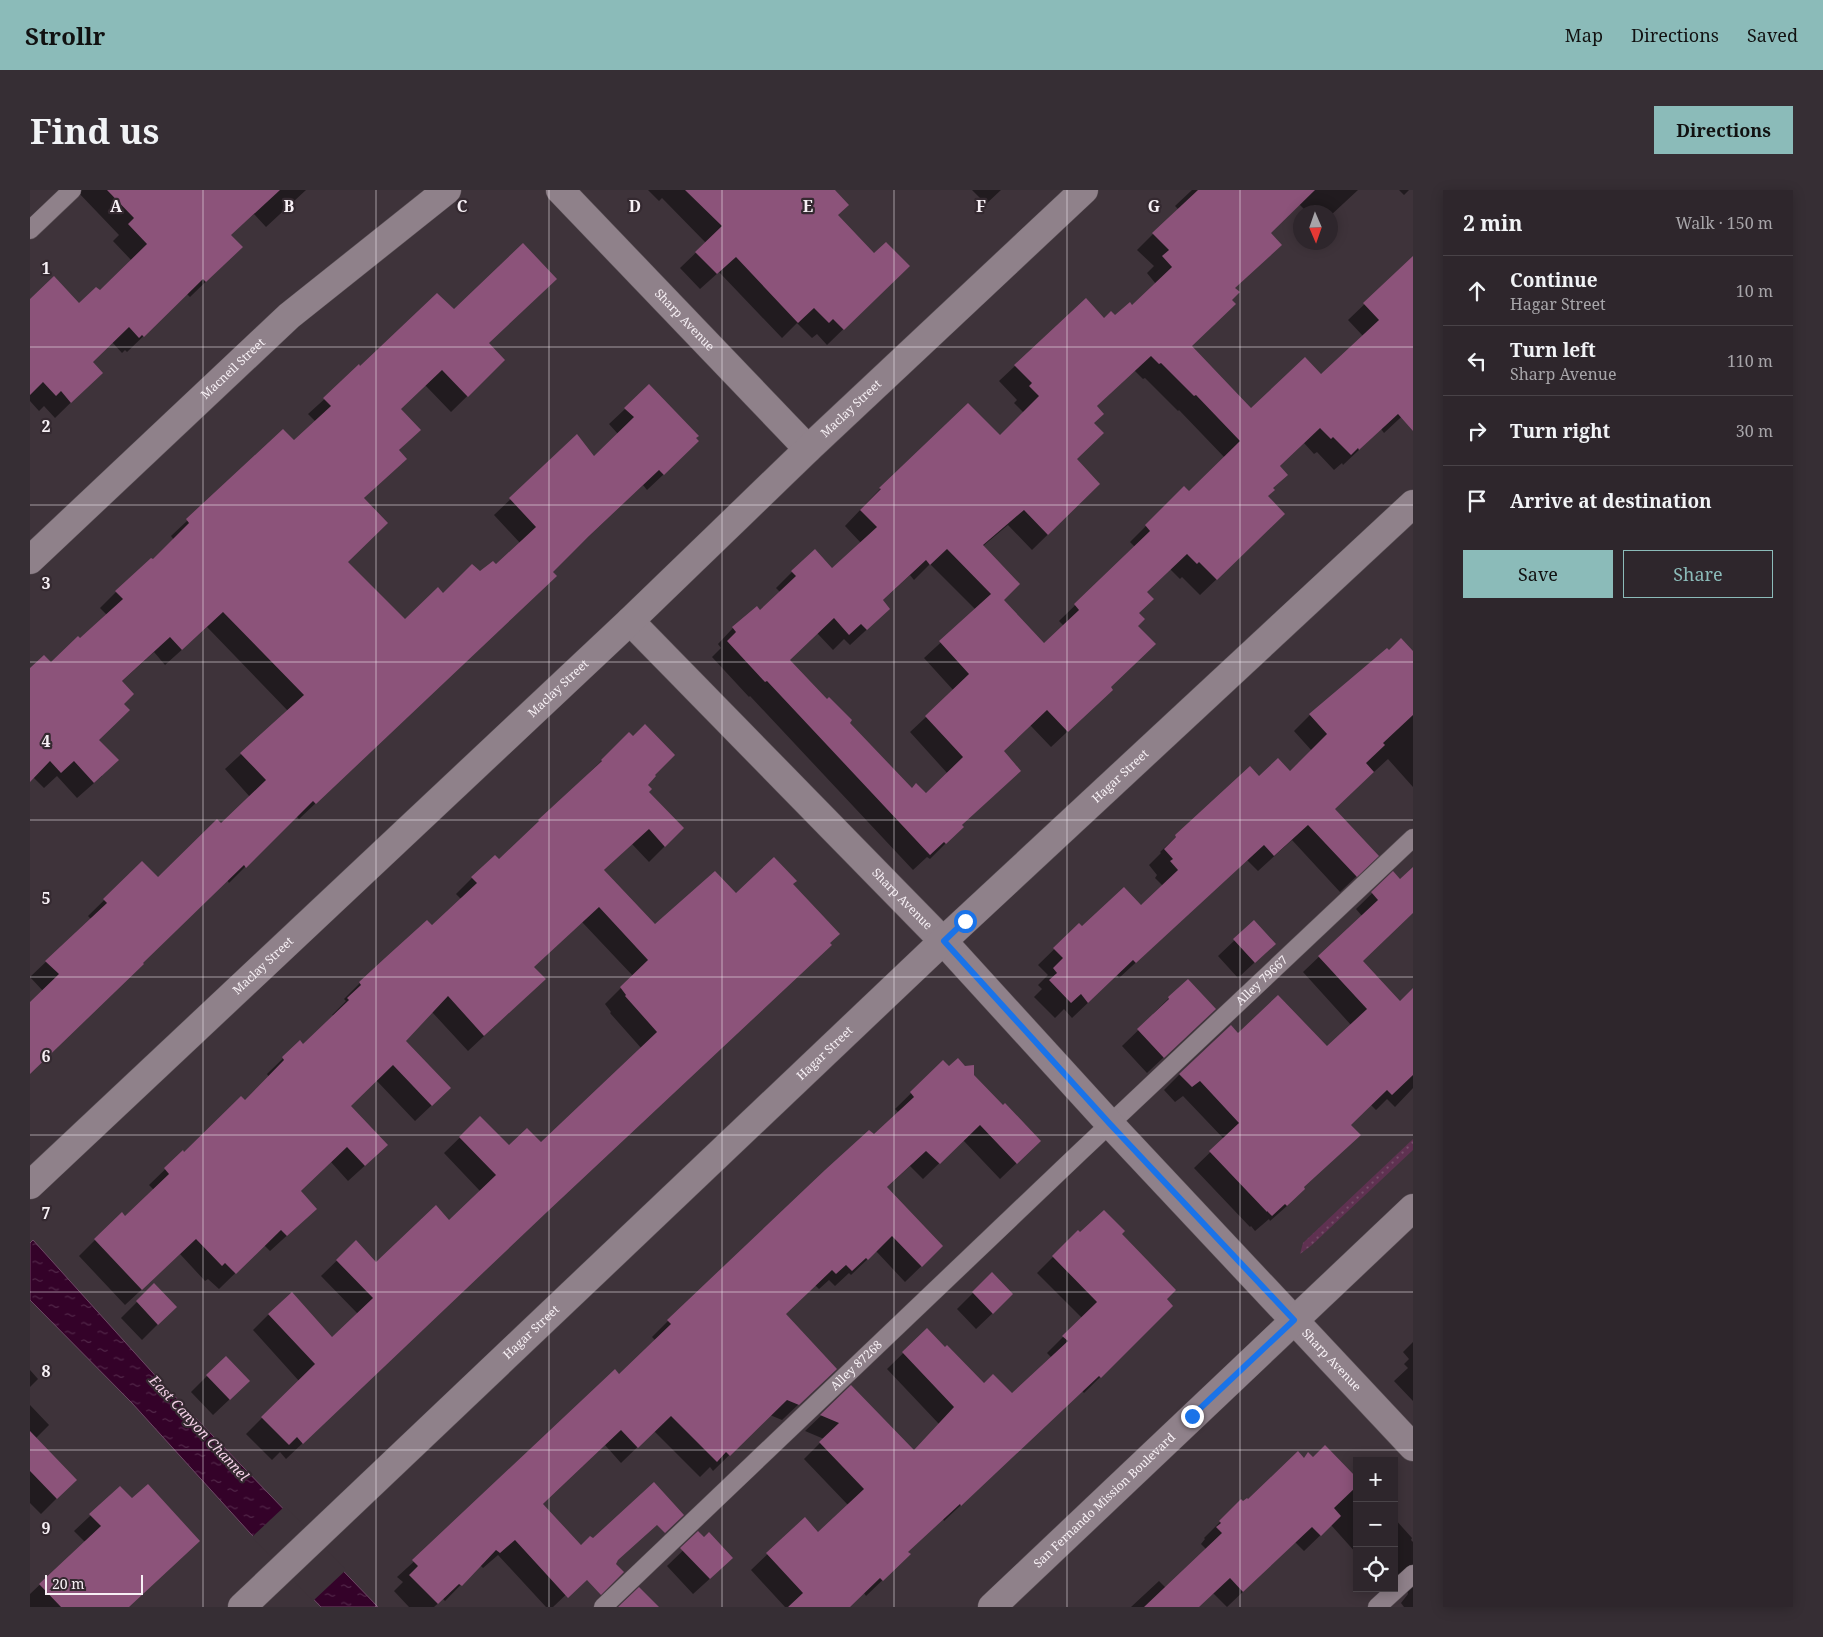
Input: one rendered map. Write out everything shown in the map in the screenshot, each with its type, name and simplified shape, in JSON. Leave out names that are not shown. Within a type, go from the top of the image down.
[{"type":"street","name":"Macneil Street","points":[[30,560],[289,316],[447,190]]},
{"type":"street","name":"Sharp Avenue","points":[[560,190],[808,450]]},
{"type":"street","name":"Maclay Street","points":[[30,1185],[630,621],[1084,190]]},
{"type":"street","name":"Hagar Street","points":[[242,1607],[944,941],[1413,504]]},
{"type":"street","name":"Sharp Avenue","points":[[630,621],[944,941],[1110,1124],[1413,1447]]},
{"type":"street","name":"San Fernando Mission Boulevard","points":[[992,1607],[1413,1208]]},
{"type":"lane","points":[[30,230],[72,190]]},
{"type":"lane","name":"Alley 79667","points":[[1110,1124],[1413,838]]},
{"type":"lane","name":"Alley 87268","points":[[603,1607],[1110,1124]]},
{"type":"lane","points":[[1378,1607],[1413,1574]]},
{"type":"shaded area","points":[[1413,1139],[1413,1150],[1312,1245],[1300,1254],[1303,1243]]},
{"type":"water","name":"East Canyon Channel","points":[[33,1240],[161,1382],[378,1607],[321,1607],[250,1533],[132,1403],[30,1300],[30,1243]]},
{"type":"pier","points":[[285,1506],[346,1570],[313,1601],[252,1537]]},
{"type":"building","points":[[107,190],[280,190],[231,235],[243,247],[206,282],[203,279],[144,337],[142,335],[139,338],[129,327],[93,362],[103,373],[71,403],[61,391],[56,396],[43,382],[30,395],[30,299],[54,276],[79,303],[96,287],[100,290],[147,244],[128,224],[134,218]]},
{"type":"building","points":[[685,190],[835,190],[849,205],[838,215],[874,253],[886,242],[910,266],[844,330],[833,319],[829,323],[814,308],[798,323],[736,257],[717,274],[695,252],[722,226]]},
{"type":"building","points":[[1198,190],[1315,190],[1300,205],[1293,205],[1293,212],[1271,233],[1282,245],[1235,288],[1240,292],[1232,300],[1236,304],[1192,346],[1251,408],[1305,357],[1321,374],[1379,320],[1363,303],[1413,256],[1413,431],[1398,414],[1351,455],[1333,437],[1331,439],[1320,428],[1280,466],[1288,475],[1273,488],[1275,490],[1268,496],[1285,514],[1217,580],[1199,562],[1197,564],[1187,554],[1147,592],[1154,599],[1139,613],[1145,619],[1138,626],[1156,644],[1111,687],[1113,690],[1068,732],[1047,710],[1004,751],[1021,771],[962,825],[964,827],[946,844],[944,842],[930,855],[727,641],[736,632],[732,627],[757,606],[760,610],[796,576],[791,571],[815,549],[832,568],[877,527],[860,510],[881,489],[879,488],[968,403],[1000,435],[1039,396],[1029,386],[1032,383],[1014,365],[1086,298],[1104,318],[1111,311],[1115,315],[1130,302],[1132,305],[1172,267],[1162,256],[1169,250],[1152,233]],"holes":[[[1151,356],[1159,364],[1161,363],[1194,396],[1196,395],[1240,441],[1189,491],[1184,486],[1145,525],[1150,531],[1074,604],[1079,610],[1044,643],[1004,600],[1020,584],[983,545],[1024,510],[1048,535],[1100,484],[1077,459],[1104,433],[1094,423],[1104,414],[1097,406]],[[947,549],[991,594],[939,641],[969,674],[925,716],[963,757],[926,793],[916,783],[912,788],[850,723],[852,720],[829,697],[827,699],[790,660],[834,618],[849,635],[861,624],[867,630],[890,609],[883,600],[926,560],[930,565]]]},
{"type":"building","points":[[523,243],[557,279],[489,343],[505,360],[468,397],[442,370],[401,409],[421,430],[399,450],[407,459],[364,498],[388,523],[348,562],[405,619],[438,587],[443,593],[472,564],[480,571],[493,561],[496,564],[536,527],[509,498],[577,434],[594,456],[634,417],[624,408],[649,384],[699,436],[696,438],[699,441],[664,475],[659,470],[588,537],[553,572],[557,576],[316,804],[313,801],[246,868],[244,865],[30,1074],[30,1002],[59,974],[45,961],[107,903],[103,899],[142,861],[158,877],[217,819],[221,823],[266,780],[240,753],[304,695],[223,612],[182,650],[170,637],[122,681],[134,694],[124,704],[130,710],[99,740],[119,760],[94,783],[74,761],[61,773],[50,761],[30,782],[30,668],[44,655],[51,662],[78,636],[80,638],[123,599],[115,591],[151,558],[153,559],[189,523],[186,519],[283,429],[294,440],[331,406],[323,398],[359,364],[360,366],[437,293],[454,309]]},
{"type":"building","points":[[1401,638],[1413,651],[1413,715],[1383,743],[1385,745],[1366,763],[1374,772],[1335,809],[1379,856],[1357,877],[1308,825],[1274,856],[1264,845],[1136,963],[1133,960],[1088,1003],[1081,994],[1071,1003],[1049,980],[1057,973],[1053,968],[1063,958],[1053,948],[1079,923],[1082,926],[1124,887],[1141,905],[1178,870],[1170,861],[1173,859],[1164,849],[1176,837],[1175,835],[1250,766],[1259,776],[1278,758],[1290,771],[1327,734],[1309,714],[1387,648],[1389,650]]},
{"type":"building","points":[[645,724],[675,755],[655,775],[648,785],[652,789],[649,792],[684,828],[665,847],[649,829],[604,870],[655,924],[715,871],[736,893],[774,857],[797,881],[793,884],[840,934],[830,943],[832,945],[303,1444],[297,1437],[289,1445],[261,1417],[315,1364],[268,1314],[292,1292],[332,1337],[373,1298],[336,1260],[356,1240],[376,1262],[436,1205],[449,1220],[496,1175],[459,1137],[480,1116],[509,1145],[527,1128],[541,1142],[657,1032],[625,996],[620,987],[648,960],[599,907],[534,967],[546,979],[484,1036],[448,996],[406,1041],[451,1088],[432,1106],[393,1065],[351,1106],[388,1145],[365,1166],[347,1147],[301,1191],[317,1209],[287,1236],[281,1230],[236,1274],[225,1263],[222,1266],[196,1239],[142,1290],[94,1239],[122,1212],[125,1216],[169,1174],[164,1168],[183,1150],[184,1152],[241,1096],[245,1100],[284,1060],[282,1057],[300,1040],[303,1044],[349,1000],[347,998],[361,985],[359,982],[427,920],[432,925],[477,883],[471,877],[495,855],[499,859],[602,761],[629,732],[633,736]]},
{"type":"building","points":[[1413,867],[1413,913],[1363,961],[1400,1001],[1413,988],[1413,1075],[1392,1095],[1387,1090],[1351,1125],[1361,1135],[1304,1187],[1305,1189],[1287,1206],[1285,1204],[1272,1216],[1209,1151],[1239,1123],[1200,1081],[1192,1087],[1179,1074],[1231,1025],[1238,1033],[1278,995],[1327,1046],[1367,1009],[1318,956],[1378,900],[1371,892],[1393,871],[1400,879]]},
{"type":"building","points":[[1254,920],[1276,944],[1255,963],[1233,939]]},
{"type":"building","points":[[1188,979],[1216,1009],[1164,1058],[1137,1029]]},
{"type":"building","points":[[958,1058],[965,1066],[974,1065],[974,1075],[1003,1105],[1005,1103],[1041,1141],[1017,1164],[980,1125],[940,1164],[926,1151],[887,1187],[943,1246],[922,1267],[892,1236],[868,1260],[866,1258],[852,1271],[846,1265],[836,1274],[832,1270],[786,1314],[837,1369],[799,1405],[787,1400],[730,1456],[726,1452],[717,1462],[671,1416],[638,1448],[621,1430],[543,1504],[581,1545],[590,1536],[593,1538],[654,1482],[684,1515],[665,1533],[657,1525],[618,1560],[616,1564],[624,1572],[601,1595],[587,1580],[568,1598],[515,1540],[500,1553],[496,1550],[462,1586],[459,1584],[438,1604],[409,1575],[418,1566],[412,1560],[615,1369],[619,1374],[671,1324],[667,1320],[825,1170],[869,1130],[874,1134],[914,1097],[910,1092],[943,1060],[949,1066]]},
{"type":"building","points":[[1104,1210],[1125,1231],[1122,1234],[1176,1290],[1167,1299],[1173,1306],[1101,1378],[1099,1376],[961,1506],[960,1504],[908,1552],[911,1554],[883,1581],[880,1578],[850,1607],[788,1607],[803,1593],[766,1553],[805,1517],[818,1532],[864,1489],[819,1442],[839,1423],[820,1415],[851,1385],[914,1450],[954,1407],[902,1352],[927,1328],[945,1347],[947,1345],[984,1383],[993,1374],[1012,1393],[1068,1341],[1062,1336],[1097,1302],[1052,1256],[1078,1230],[1080,1232]]},
{"type":"building","points":[[992,1272],[1013,1294],[993,1314],[972,1292]]},
{"type":"building","points":[[154,1283],[177,1307],[158,1325],[136,1301]]},
{"type":"building","points":[[226,1356],[250,1381],[230,1400],[206,1375]]},
{"type":"building","points":[[30,1431],[77,1480],[57,1499],[30,1471]]},
{"type":"building","points":[[1325,1445],[1353,1474],[1353,1490],[1334,1508],[1341,1516],[1321,1536],[1312,1527],[1243,1592],[1230,1578],[1199,1607],[1144,1607],[1222,1533],[1216,1527],[1221,1523],[1219,1521],[1241,1499],[1243,1501],[1248,1499],[1298,1451],[1304,1458],[1308,1452],[1313,1457]]},
{"type":"building","points":[[148,1484],[200,1541],[129,1607],[61,1607],[39,1584],[101,1526],[89,1514],[120,1486],[132,1498]]},
{"type":"building","points":[[698,1531],[704,1537],[709,1532],[733,1558],[710,1579],[680,1548]]},
{"type":"building","points":[[639,1587],[659,1607],[618,1607]]},
{"type":"route","points":[[965,921],[944,941],[1110,1124],[1294,1320],[1192,1416]]}]
